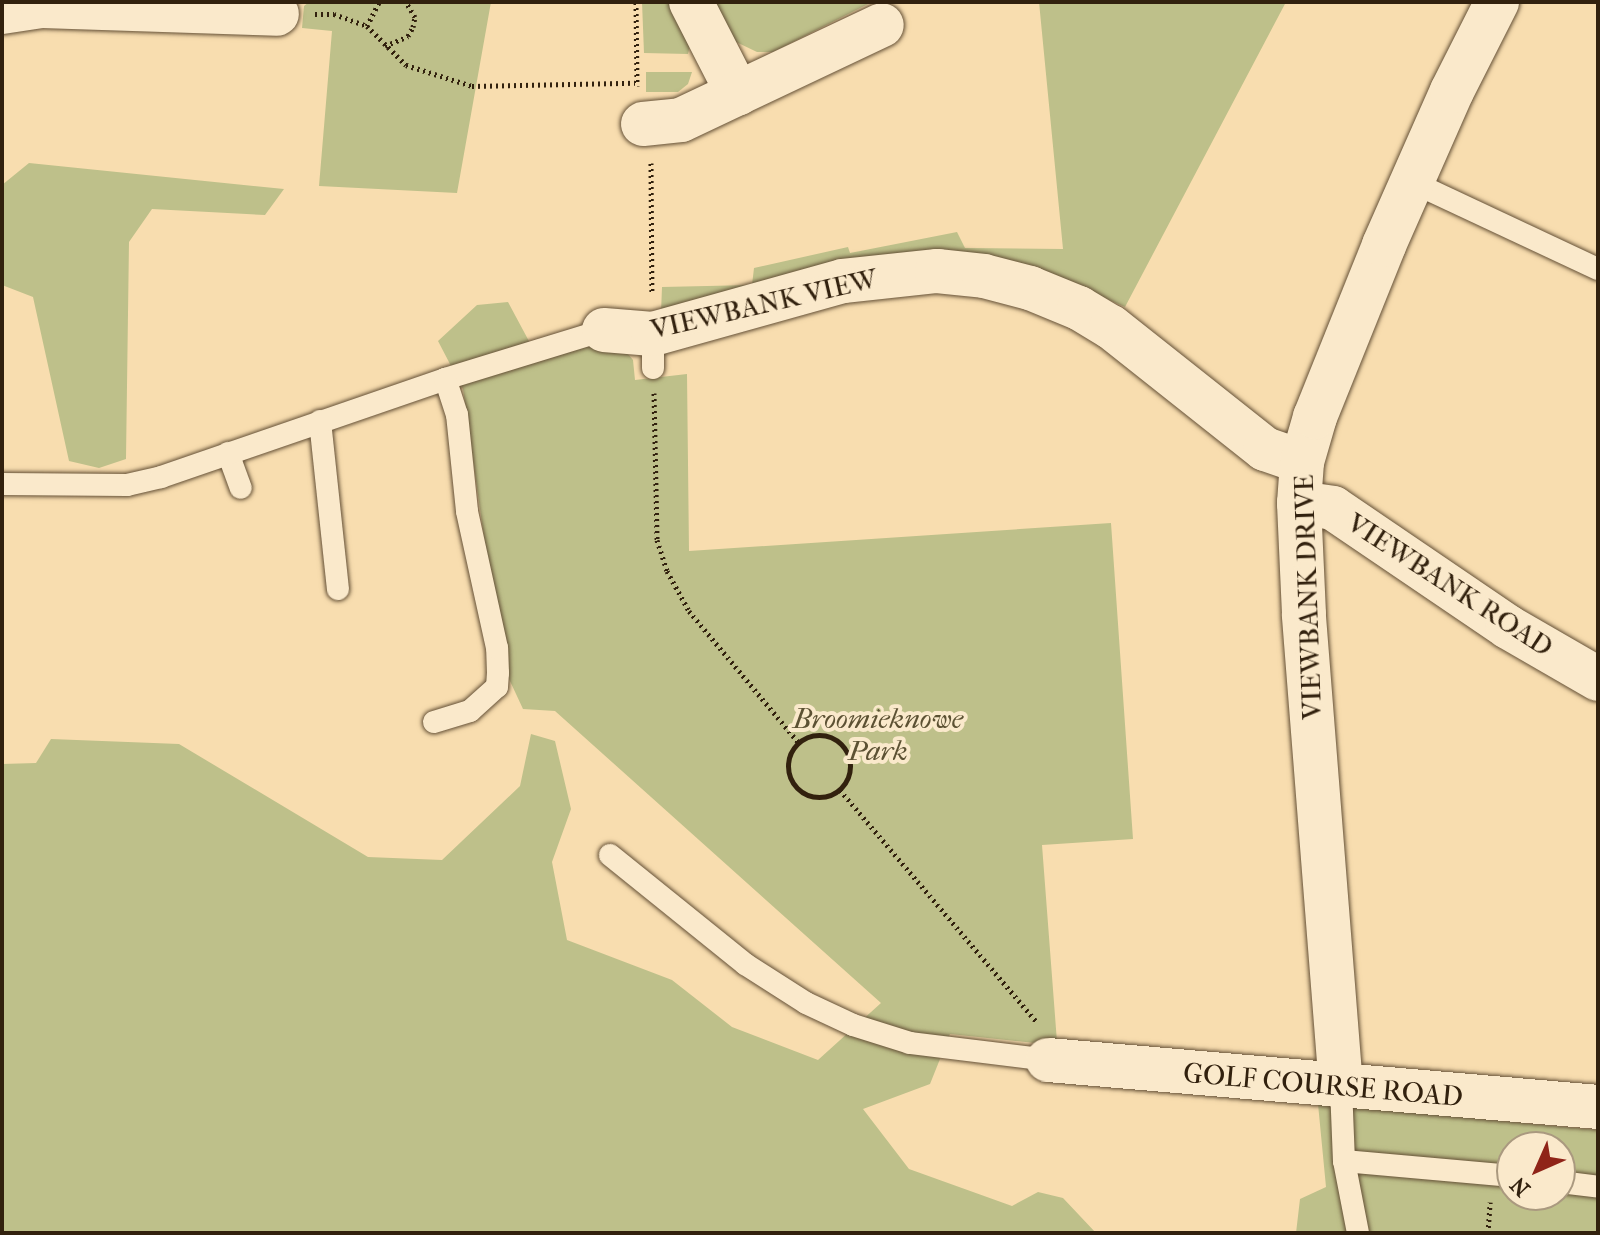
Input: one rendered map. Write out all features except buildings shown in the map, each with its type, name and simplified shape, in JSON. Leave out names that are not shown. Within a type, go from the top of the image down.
[{"type":"street","points":[[691,2],[738,94]]},
{"type":"street","name":"VIEWBANK DRIVE","points":[[1341,1087],[1304,614],[1301,483],[1332,373],[1452,91],[1497,2]]},
{"type":"street","points":[[2,12],[42,6],[277,14]]},
{"type":"street","points":[[640,103],[681,120],[882,25]]},
{"type":"street","name":"VIEWBANK VIEW","points":[[604,330],[653,351],[843,281],[937,271],[984,276],[1030,288],[1100,321],[1265,449],[1301,483]]},
{"type":"street","name":"VIEWBANK ROAD","points":[[1301,483],[1508,627],[1598,679]]},
{"type":"street","name":"GOLF COURSE ROAD","points":[[1060,1062],[1598,1107]]},
{"type":"lane","points":[[1412,182],[1598,269]]},
{"type":"lane","name":"VIEWBANK VIEW","points":[[2,484],[127,485],[161,477],[445,379],[604,330]]},
{"type":"lane","points":[[434,722],[470,711],[497,687],[498,673],[497,648],[467,511],[457,415],[445,379]]},
{"type":"lane","points":[[320,421],[338,589]]},
{"type":"lane","points":[[228,453],[241,488]]},
{"type":"lane","points":[[610,855],[745,964],[806,1003],[853,1025],[910,1043],[1060,1062]]},
{"type":"lane","points":[[1341,1087],[1344,1161],[1358,1233]]},
{"type":"lane","points":[[1344,1161],[1496,1175]]},
{"type":"lane","points":[[1576,1184],[1598,1187]]},
{"type":"path","points":[[367,26],[379,2]]},
{"type":"path","points":[[385,46],[408,36],[413,27],[415,17],[406,2]]},
{"type":"path","points":[[636,2],[640,103],[651,161],[657,540],[667,571],[708,635],[798,742]]},
{"type":"path","points":[[277,14],[334,14],[367,26],[406,65],[472,86],[640,103]]},
{"type":"path","points":[[821,734],[843,745],[850,768],[840,790],[817,798],[795,787],[787,764],[798,742],[821,734]]},
{"type":"path","points":[[840,790],[1060,1062]]},
{"type":"green space","points":[[309,2],[491,2],[457,193],[319,186],[332,31],[302,28],[304,6]]},
{"type":"green space","points":[[642,2],[674,2],[690,45],[688,54],[644,53]]},
{"type":"green space","points":[[708,2],[868,4],[773,52],[757,52],[732,40]]},
{"type":"green space","points":[[1039,2],[1286,2],[1125,307],[1066,281],[661,313],[662,287],[752,285],[754,268],[848,247],[850,253],[957,232],[965,248],[1063,249]]},
{"type":"green space","points":[[646,72],[692,72],[688,84],[678,92],[646,92]]},
{"type":"green space","points":[[29,163],[284,189],[265,215],[152,209],[129,242],[126,459],[99,468],[69,461],[33,297],[2,285],[2,185]]},
{"type":"green space","name":"Broomieknowe Park","points":[[508,302],[538,358],[601,341],[623,348],[633,360],[635,380],[687,374],[689,551],[1111,523],[1133,839],[1042,845],[1057,1042],[1045,1044],[950,1034],[930,1084],[863,1109],[909,1169],[1012,1206],[1038,1192],[1063,1198],[1096,1233],[2,1233],[2,764],[36,763],[51,739],[179,744],[368,857],[442,860],[520,786],[531,734],[555,741],[571,809],[552,862],[567,940],[672,980],[732,1027],[818,1060],[881,1003],[555,711],[523,709],[502,664],[463,389],[438,341],[477,305]]},
{"type":"green space","points":[[1318,1104],[1598,1130],[1598,1233],[1296,1233],[1300,1199],[1326,1187]]}]
